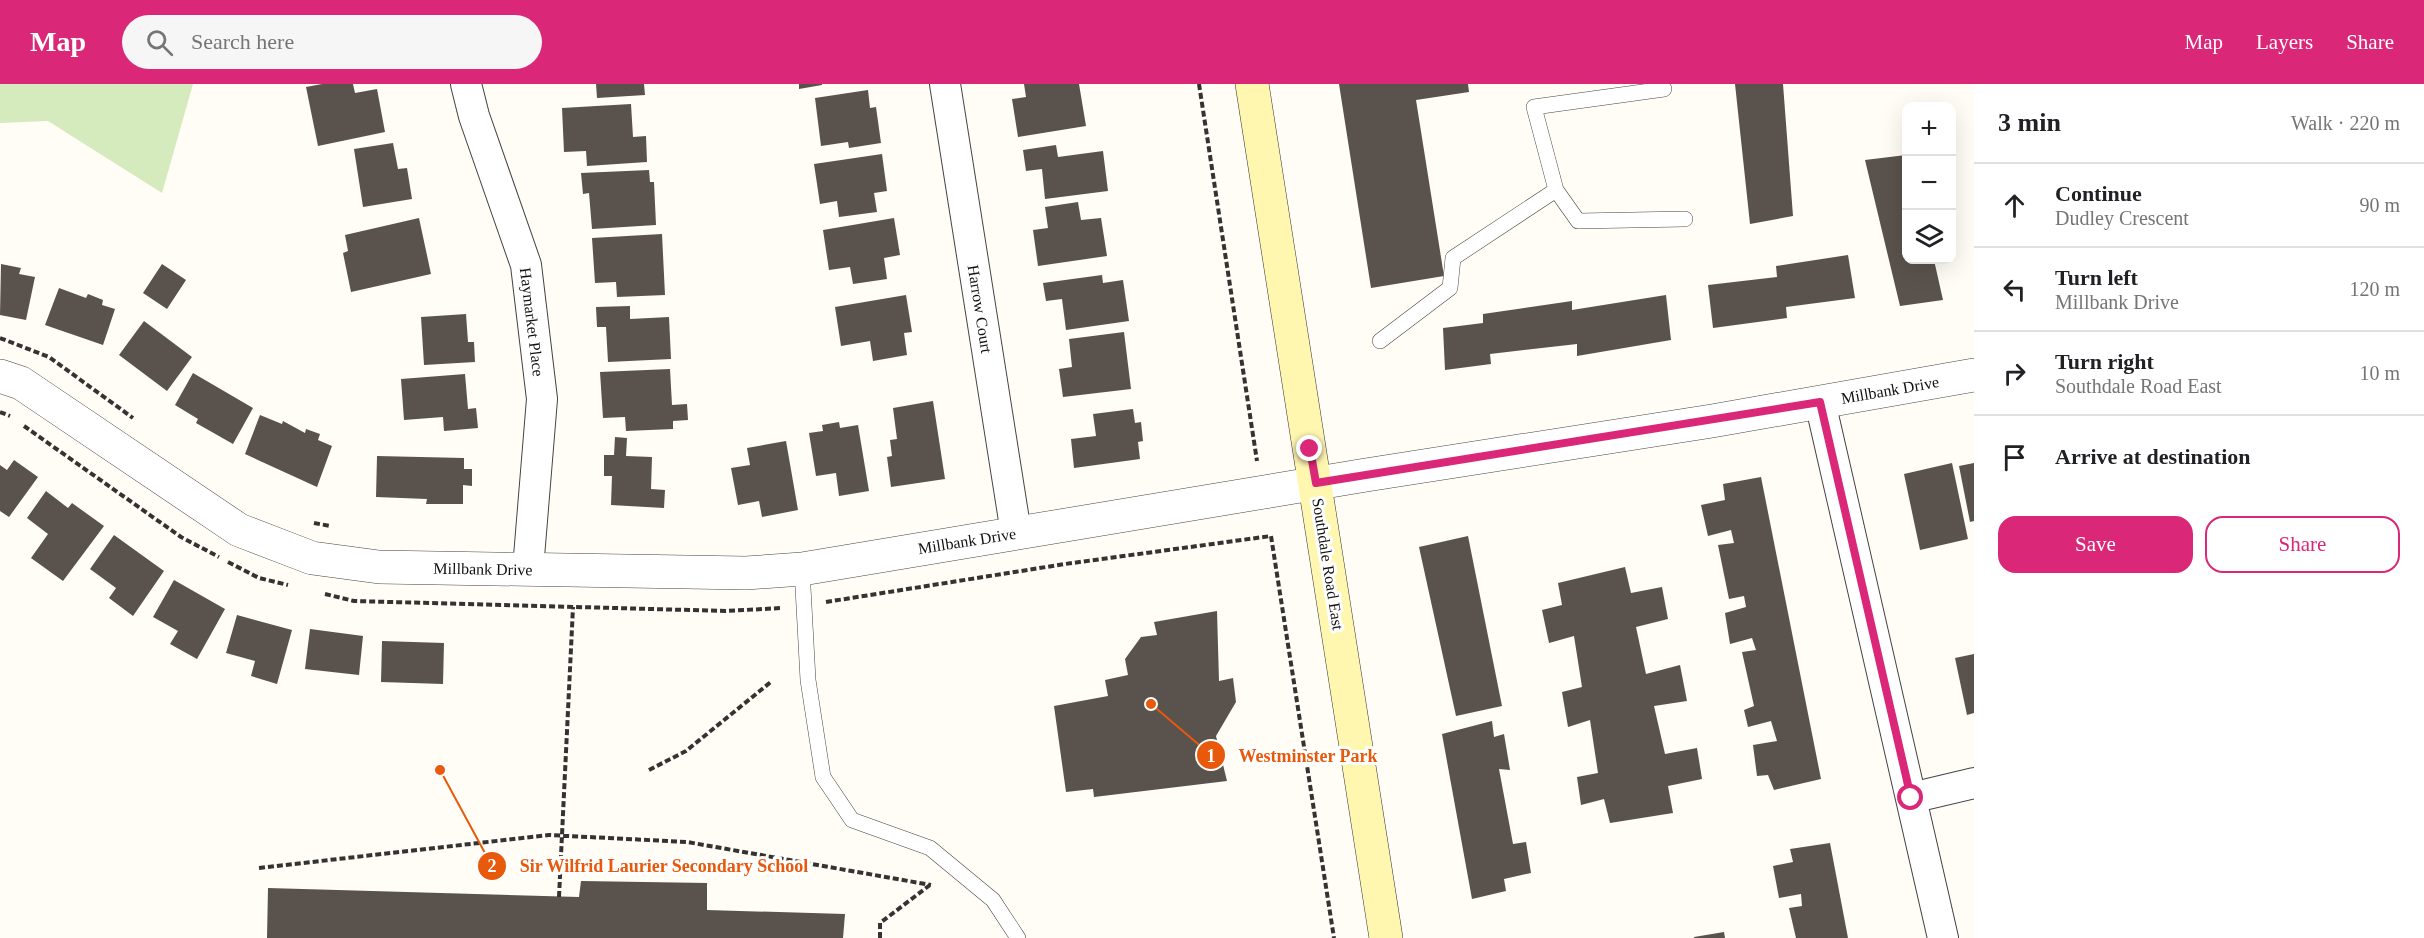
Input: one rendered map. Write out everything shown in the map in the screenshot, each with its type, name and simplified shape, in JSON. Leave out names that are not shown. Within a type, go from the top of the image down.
[{"type":"main road","name":"Southdale Road East","points":[[1252,84],[1386,938]]},
{"type":"street","name":"Haymarket Place","points":[[466,84],[474,116],[526,265],[542,399],[528,569]]},
{"type":"street","name":"Harrow Court","points":[[945,84],[1016,533]]},
{"type":"street","name":"Millbank Drive","points":[[0,376],[21,383],[239,530],[312,558],[379,567],[746,573],[802,569],[1974,375]]},
{"type":"street","points":[[1820,402],[1942,938]]},
{"type":"street","points":[[1911,798],[1974,783]]},
{"type":"lane","points":[[1664,89],[1534,107],[1556,190],[1578,221],[1685,219]]},
{"type":"lane","points":[[1380,341],[1450,288],[1453,258],[1556,190]]},
{"type":"lane","points":[[802,569],[808,680],[823,777],[852,820],[930,848],[993,900],[1018,938]]},
{"type":"path","points":[[1199,84],[1259,460],[1248,462]]},
{"type":"path","points":[[0,338],[49,357],[138,421]]},
{"type":"path","points":[[304,521],[335,528]]},
{"type":"path","points":[[825,602],[1065,564],[1271,536],[1334,938]]},
{"type":"path","points":[[559,897],[573,607]]},
{"type":"path","points":[[649,770],[686,751],[772,681]]},
{"type":"path","points":[[259,868],[562,836],[687,842],[931,885],[880,923],[879,938]]},
{"type":"green space","points":[[0,84],[193,84],[162,193],[48,121],[0,123]]},
{"type":"building","points":[[322,84],[353,84],[355,93],[377,89],[385,132],[318,146],[306,87]]},
{"type":"building","points":[[596,84],[644,84],[645,95],[597,98]]},
{"type":"building","points":[[799,84],[822,84],[822,85],[799,89]]},
{"type":"building","points":[[1024,84],[1079,84],[1086,126],[1018,137],[1012,99],[1026,97]]},
{"type":"building","points":[[1339,84],[1468,84],[1469,92],[1416,100],[1444,276],[1371,288]]},
{"type":"building","points":[[1735,84],[1783,84],[1793,216],[1750,224]]},
{"type":"building","points":[[868,90],[870,108],[876,107],[881,143],[849,148],[848,142],[821,146],[815,98]]},
{"type":"building","points":[[631,104],[633,137],[646,136],[647,162],[587,166],[586,151],[564,152],[562,108]]},
{"type":"building","points":[[393,143],[398,169],[407,168],[412,199],[363,207],[354,149]]},
{"type":"building","points":[[1056,145],[1058,157],[1103,151],[1108,191],[1045,199],[1042,169],[1026,171],[1023,150]]},
{"type":"building","points":[[882,154],[887,191],[874,193],[877,212],[839,217],[837,201],[820,204],[814,164]]},
{"type":"building","points":[[1902,155],[1902,264],[1935,264],[1943,300],[1900,306],[1865,160]]},
{"type":"building","points":[[649,170],[650,182],[654,182],[656,225],[592,229],[589,193],[583,194],[581,173]]},
{"type":"building","points":[[1078,202],[1081,220],[1101,218],[1107,256],[1038,266],[1033,230],[1048,228],[1045,207]]},
{"type":"building","points":[[419,218],[431,274],[351,292],[343,253],[348,251],[345,235]]},
{"type":"building","points":[[894,218],[900,255],[884,258],[887,279],[853,284],[850,267],[829,270],[823,230]]},
{"type":"building","points":[[662,234],[665,295],[617,297],[616,282],[595,283],[592,238]]},
{"type":"building","points":[[1848,255],[1855,298],[1786,307],[1787,318],[1713,328],[1708,285],[1777,277],[1776,266]]},
{"type":"building","points":[[1,264],[21,268],[19,274],[35,277],[26,320],[0,315]]},
{"type":"building","points":[[162,264],[186,280],[167,309],[143,293]]},
{"type":"building","points":[[1102,275],[1103,283],[1123,280],[1129,321],[1066,330],[1062,299],[1046,301],[1043,283]]},
{"type":"building","points":[[59,288],[86,298],[88,294],[103,300],[102,305],[115,309],[103,345],[45,325]]},
{"type":"building","points":[[906,295],[912,332],[904,333],[907,355],[873,361],[870,341],[841,346],[835,307]]},
{"type":"building","points":[[1666,295],[1671,340],[1577,356],[1577,344],[1490,354],[1491,364],[1445,370],[1443,328],[1483,323],[1483,314],[1572,301],[1572,310]]},
{"type":"building","points":[[630,306],[630,319],[669,317],[671,359],[608,362],[606,327],[597,327],[596,307]]},
{"type":"building","points":[[466,314],[468,342],[474,342],[475,362],[424,365],[421,317]]},
{"type":"building","points":[[144,321],[192,357],[167,391],[119,355]]},
{"type":"building","points":[[1124,332],[1131,389],[1063,397],[1059,369],[1072,367],[1069,339]]},
{"type":"building","points":[[670,369],[672,405],[687,404],[688,420],[673,421],[673,429],[626,431],[625,417],[603,418],[600,372]]},
{"type":"building","points":[[193,373],[253,408],[233,444],[196,423],[198,419],[175,405]]},
{"type":"building","points":[[465,374],[468,409],[476,408],[478,428],[444,431],[443,417],[404,420],[401,379]]},
{"type":"building","points":[[933,401],[945,479],[891,487],[887,457],[892,456],[890,440],[897,439],[893,408]]},
{"type":"building","points":[[1133,409],[1135,423],[1141,422],[1143,441],[1138,442],[1140,459],[1074,468],[1071,439],[1096,436],[1093,414]]},
{"type":"building","points":[[260,415],[282,424],[283,421],[305,433],[306,429],[320,434],[318,440],[332,446],[317,487],[245,454]]},
{"type":"building","points":[[839,422],[840,428],[858,425],[869,491],[839,496],[836,473],[816,476],[809,433],[823,431],[822,425]]},
{"type":"building","points":[[615,437],[627,438],[626,456],[652,457],[651,489],[665,490],[664,508],[611,505],[612,476],[604,476],[604,455],[614,455]]},
{"type":"building","points":[[786,441],[798,510],[762,517],[759,501],[738,505],[731,468],[750,465],[747,448]]},
{"type":"building","points":[[377,456],[464,458],[464,469],[472,469],[472,486],[463,485],[463,504],[426,504],[427,499],[376,497]]},
{"type":"building","points":[[14,460],[38,477],[9,517],[0,511],[0,465],[7,470]]},
{"type":"building","points":[[1952,463],[1968,539],[1920,550],[1904,474]]},
{"type":"building","points":[[1974,463],[1974,521],[1970,522],[1959,466]]},
{"type":"building","points":[[1761,477],[1821,779],[1774,790],[1768,775],[1757,776],[1753,745],[1777,741],[1771,721],[1748,727],[1744,710],[1754,706],[1742,652],[1756,650],[1752,638],[1730,644],[1725,613],[1746,607],[1744,596],[1729,599],[1718,545],[1734,543],[1731,530],[1708,536],[1701,505],[1725,500],[1723,484]]},
{"type":"building","points":[[46,491],[68,508],[72,503],[104,526],[63,581],[31,558],[48,534],[27,518]]},
{"type":"building","points":[[114,535],[164,571],[133,616],[109,598],[116,588],[90,569]]},
{"type":"building","points":[[1468,536],[1502,706],[1456,716],[1419,547]]},
{"type":"building","points":[[1625,567],[1631,593],[1662,587],[1668,619],[1636,627],[1646,674],[1680,665],[1687,701],[1654,706],[1665,754],[1697,748],[1702,779],[1668,786],[1673,813],[1610,823],[1604,799],[1581,805],[1577,777],[1598,773],[1590,720],[1568,727],[1562,692],[1582,687],[1574,636],[1549,643],[1542,610],[1562,605],[1558,583]]},
{"type":"building","points":[[174,580],[225,609],[197,659],[170,644],[178,631],[153,617]]},
{"type":"building","points":[[1217,611],[1219,681],[1233,678],[1236,702],[1216,736],[1227,781],[1094,797],[1093,789],[1066,792],[1054,706],[1108,696],[1105,680],[1128,675],[1125,659],[1141,637],[1157,635],[1154,622]]},
{"type":"building","points":[[237,615],[292,630],[277,684],[251,676],[255,661],[226,653]]},
{"type":"building","points":[[310,629],[363,636],[359,675],[305,669]]},
{"type":"building","points":[[382,641],[444,643],[443,684],[381,682]]},
{"type":"building","points":[[1974,654],[1974,713],[1967,715],[1955,658]]},
{"type":"building","points":[[1492,721],[1494,737],[1504,734],[1510,770],[1499,769],[1513,844],[1526,842],[1531,873],[1504,879],[1506,891],[1472,899],[1442,734]]},
{"type":"building","points":[[1830,843],[1848,938],[1796,938],[1789,908],[1802,906],[1801,894],[1779,898],[1773,866],[1793,862],[1790,849]]},
{"type":"building","points":[[581,881],[707,883],[707,910],[845,914],[843,938],[267,938],[268,888],[579,897]]},
{"type":"building","points":[[1724,932],[1725,938],[1694,938],[1694,937]]},
{"type":"place","name":"Westminster Park","points":[[1151,704]]},
{"type":"place","name":"Sir Wilfrid Laurier Secondary School","points":[[440,770]]},
{"type":"route","points":[[1310,449],[1316,483],[1820,402],[1911,798]]}]
